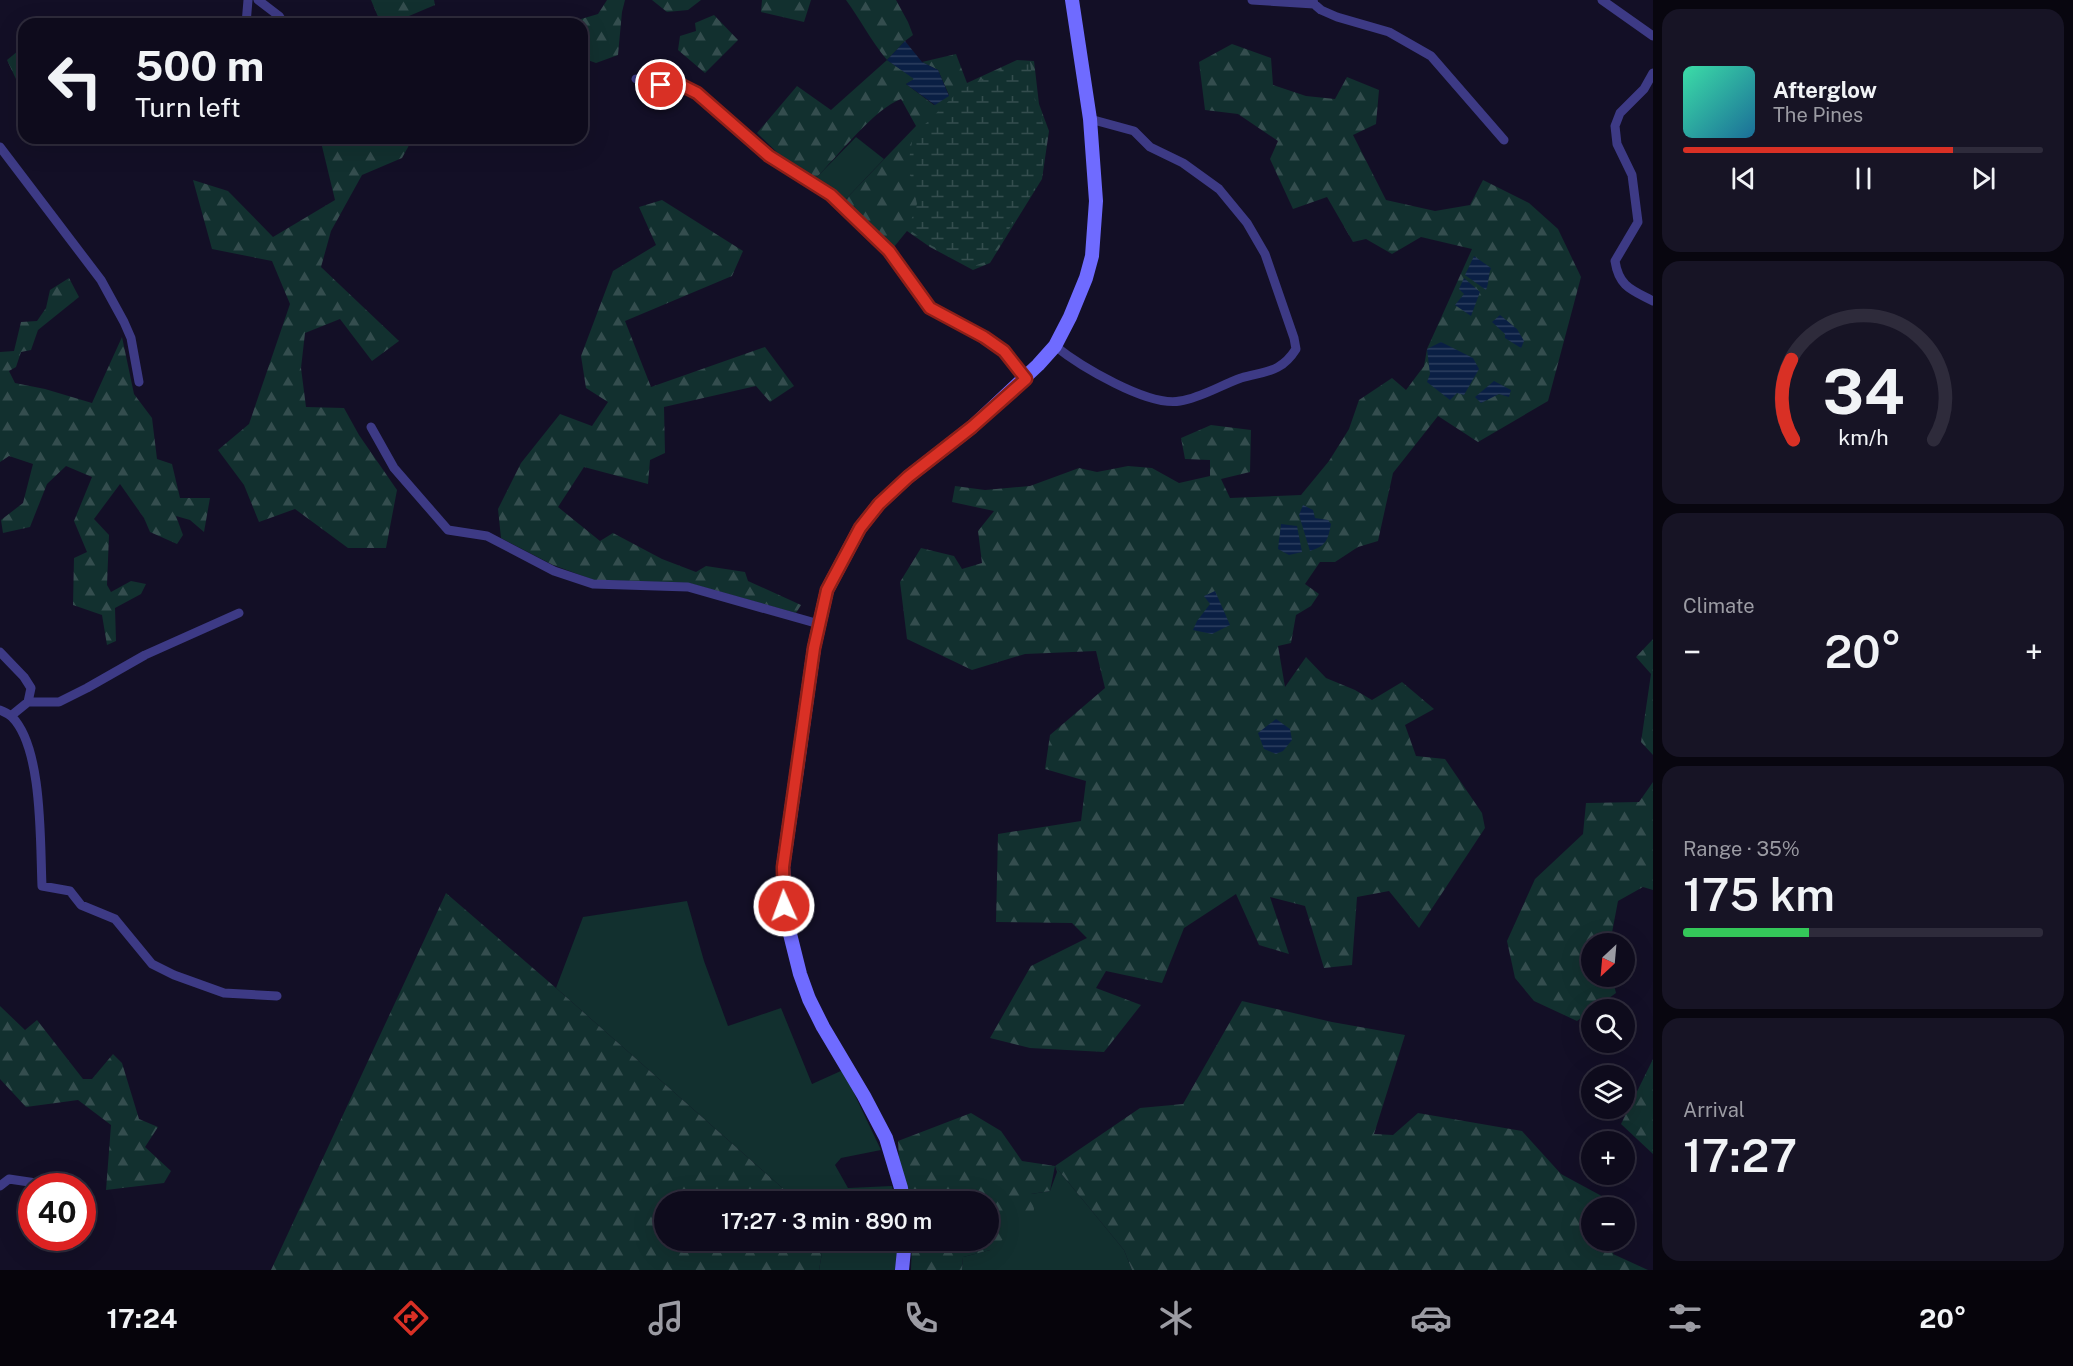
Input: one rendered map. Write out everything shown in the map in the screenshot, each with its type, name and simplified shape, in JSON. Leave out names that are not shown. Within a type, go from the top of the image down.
[{"type":"street","points":[[246,18],[248,0]]},
{"type":"street","points":[[258,0],[280,18]]},
{"type":"street","points":[[901,1191],[886,1138],[809,999],[786,918],[783,867],[819,624],[827,590],[846,551],[879,504],[1026,379],[1055,346],[1086,278],[1092,256],[1096,201],[1090,119],[1072,0]]},
{"type":"street","points":[[1252,0],[1314,2],[1321,10],[1337,17],[1389,32],[1431,56],[1504,141]]},
{"type":"street","points":[[1602,0],[1653,36]]},
{"type":"street","points":[[1653,73],[1644,89],[1620,113],[1616,126],[1617,144],[1632,175],[1638,222],[1615,261],[1617,274],[1622,282],[1653,301]]},
{"type":"street","points":[[636,79],[649,83],[679,84],[697,93],[769,156],[831,195],[889,251],[930,308],[984,337],[1004,351],[1026,379]]},
{"type":"street","points":[[1055,346],[1071,359],[1116,384],[1170,402],[1182,401],[1238,379],[1283,366],[1296,349],[1265,254],[1247,223],[1219,189],[1183,163],[1150,147],[1134,132],[1090,119]]},
{"type":"street","points":[[0,147],[101,280],[131,338],[139,382]]},
{"type":"street","points":[[371,427],[394,468],[448,530],[487,536],[554,571],[593,584],[688,587],[819,624]]},
{"type":"street","points":[[28,702],[59,702],[145,654],[239,613]]},
{"type":"street","points":[[0,652],[24,677],[31,688],[28,702],[12,715]]},
{"type":"street","points":[[0,710],[12,715],[30,752],[37,789],[42,886],[70,891],[81,905],[115,919],[152,964],[174,975],[224,993],[277,996]]},
{"type":"street","points":[[0,1186],[9,1179],[18,1180]]},
{"type":"street","points":[[902,1270],[904,1251]]},
{"type":"green space","points":[[371,0],[434,0],[435,5],[404,18],[378,18]]},
{"type":"green space","points":[[607,0],[625,0],[618,55],[596,63],[588,60],[588,18],[584,18],[598,14]]},
{"type":"green space","points":[[652,0],[701,0],[688,10],[667,12]]},
{"type":"green space","points":[[762,0],[811,0],[804,22],[761,12]]},
{"type":"green space","points":[[846,0],[896,0],[913,35],[887,60]]},
{"type":"green space","points":[[714,15],[738,40],[705,73],[678,50],[680,36],[696,31],[695,23]]},
{"type":"green space","points":[[1232,44],[1271,58],[1273,85],[1306,96],[1335,99],[1347,77],[1379,90],[1376,124],[1353,135],[1386,200],[1435,211],[1470,205],[1483,180],[1529,203],[1558,229],[1581,277],[1548,401],[1478,442],[1438,416],[1393,473],[1378,541],[1358,547],[1335,562],[1320,562],[1305,584],[1319,594],[1311,606],[1296,615],[1291,643],[1278,646],[1285,687],[1306,657],[1326,678],[1372,700],[1402,682],[1434,709],[1405,725],[1416,756],[1445,759],[1482,813],[1485,828],[1419,928],[1389,891],[1357,897],[1352,965],[1324,968],[1305,906],[1270,897],[1289,954],[1259,945],[1236,894],[1184,928],[1162,983],[1106,971],[1096,988],[1141,1005],[1104,1052],[1030,1048],[990,1038],[1031,966],[1087,938],[1072,923],[996,922],[998,834],[1081,821],[1086,781],[1045,769],[1050,735],[1105,688],[1096,651],[1025,654],[972,670],[907,639],[900,582],[921,548],[954,556],[962,569],[982,563],[978,531],[994,511],[952,502],[955,486],[985,490],[1030,486],[1079,468],[1097,472],[1128,466],[1152,468],[1179,483],[1210,476],[1210,460],[1185,459],[1181,438],[1211,425],[1251,430],[1250,472],[1221,479],[1230,498],[1301,495],[1329,461],[1349,429],[1359,400],[1392,378],[1406,390],[1424,366],[1427,349],[1472,249],[1421,237],[1392,254],[1366,239],[1353,242],[1327,197],[1293,209],[1270,159],[1278,141],[1238,114],[1205,110],[1199,62]]},
{"type":"green space","points":[[18,51],[18,83],[7,60]]},
{"type":"green space","points":[[956,54],[967,83],[1017,60],[1034,61],[1039,104],[1049,131],[1042,179],[990,263],[973,270],[930,247],[907,231],[893,248],[844,201],[916,126],[901,99],[880,112],[856,134],[815,179],[786,161],[757,133],[797,86],[831,110],[887,60],[915,79],[906,84],[934,105],[949,95],[938,70],[922,62]]},
{"type":"green space","points":[[1030,62],[1035,101],[1046,132],[1042,174],[1027,202],[988,261],[971,267],[932,246],[908,229],[917,204],[908,165],[913,136],[959,91],[1015,63]]},
{"type":"green space","points":[[856,137],[884,159],[844,201],[815,179]]},
{"type":"green space","points":[[321,144],[410,144],[402,158],[362,175],[331,231],[321,267],[399,341],[372,361],[340,319],[305,333],[301,368],[306,407],[344,408],[359,435],[397,490],[386,548],[348,548],[295,509],[259,522],[244,485],[218,450],[249,424],[290,304],[272,261],[212,249],[193,180],[228,191],[273,237],[335,200]]},
{"type":"green space","points":[[662,200],[743,251],[732,276],[625,321],[651,387],[765,347],[794,386],[770,402],[756,386],[664,407],[665,453],[650,460],[648,484],[584,467],[558,507],[600,541],[613,533],[662,559],[696,572],[706,566],[745,572],[748,581],[801,605],[796,613],[689,583],[594,580],[553,565],[501,538],[498,509],[521,463],[560,414],[592,426],[608,402],[586,388],[581,356],[613,271],[656,245],[639,207]]},
{"type":"green space","points":[[69,278],[79,297],[38,330],[31,350],[21,352],[16,367],[9,371],[15,383],[92,403],[122,337],[134,394],[152,418],[157,459],[172,464],[180,498],[210,498],[204,532],[190,520],[176,516],[183,535],[177,544],[150,532],[144,518],[120,484],[94,519],[109,535],[107,585],[111,592],[131,581],[146,584],[141,594],[115,608],[116,641],[107,645],[102,615],[73,605],[74,558],[87,552],[74,521],[92,477],[66,466],[47,484],[30,527],[3,533],[1,520],[23,503],[33,464],[9,456],[0,462],[0,352],[14,351],[21,322],[37,321],[46,308],[50,290]]},
{"type":"green space","points":[[1653,639],[1653,755],[1641,742],[1651,674],[1636,657]]},
{"type":"green space","points":[[1653,782],[1653,890],[1643,887],[1618,901],[1612,933],[1581,933],[1581,987],[1614,987],[1616,993],[1608,999],[1581,999],[1581,1018],[1577,1021],[1534,1001],[1515,978],[1507,941],[1535,879],[1583,834],[1586,803],[1639,802]]},
{"type":"green space","points":[[446,893],[786,1191],[654,1191],[654,1251],[822,1251],[819,1270],[271,1270]]},
{"type":"green space","points":[[687,901],[704,961],[728,1026],[781,1008],[812,1084],[843,1070],[881,1150],[841,1158],[835,1165],[848,1188],[892,1186],[893,1191],[786,1191],[556,988],[583,917]]},
{"type":"green space","points":[[1242,1001],[1332,1022],[1405,1035],[1374,1134],[1393,1135],[1418,1113],[1522,1131],[1561,1174],[1604,1197],[1581,1197],[1581,1251],[1614,1251],[1613,1254],[1648,1270],[1132,1270],[1124,1250],[1055,1166],[1140,1108],[1183,1104]]},
{"type":"green space","points":[[0,1006],[25,1030],[37,1020],[83,1079],[92,1079],[113,1054],[122,1063],[139,1119],[158,1127],[145,1147],[171,1171],[164,1183],[106,1190],[111,1125],[78,1100],[26,1107],[0,1079]]},
{"type":"green space","points":[[1653,1059],[1653,1154],[1635,1137],[1635,1131],[1628,1131],[1621,1124],[1623,1119],[1635,1119],[1635,1096]]},
{"type":"green space","points":[[971,1113],[1001,1131],[1022,1161],[1055,1166],[1050,1191],[1031,1194],[1033,1215],[999,1211],[999,1191],[907,1191],[899,1158],[898,1141]]},
{"type":"green space","points":[[1055,1166],[1124,1250],[1132,1270],[962,1270],[963,1257],[986,1251],[999,1251],[999,1211],[1031,1194],[1050,1191],[1057,1172]]},
{"type":"green space","points":[[999,1211],[1011,1233],[999,1243]]},
{"type":"green space","points":[[822,1251],[897,1251],[896,1270],[819,1270]]},
{"type":"green space","points":[[912,1251],[986,1251],[963,1257],[962,1270],[911,1270]]},
{"type":"water","points":[[905,41],[922,62],[938,70],[949,96],[935,105],[906,84],[914,79],[887,60]]},
{"type":"water","points":[[1474,256],[1491,268],[1486,290],[1465,275]]},
{"type":"water","points":[[1464,278],[1480,292],[1471,316],[1455,305],[1464,294],[1459,289]]},
{"type":"water","points":[[1500,315],[1517,329],[1524,341],[1521,348],[1505,338],[1505,334],[1492,322]]},
{"type":"water","points":[[1441,342],[1473,358],[1479,369],[1464,395],[1457,393],[1450,400],[1427,382],[1430,374],[1427,349]]},
{"type":"water","points":[[1494,381],[1511,390],[1509,397],[1499,394],[1481,403],[1475,397]]},
{"type":"water","points":[[1303,505],[1313,510],[1315,518],[1328,520],[1331,524],[1325,542],[1310,551],[1299,515]]},
{"type":"water","points":[[1281,524],[1297,526],[1302,552],[1289,555],[1278,549]]},
{"type":"water","points":[[1215,591],[1230,625],[1212,634],[1193,630],[1210,604],[1204,596]]},
{"type":"water","points":[[1276,719],[1290,729],[1292,740],[1283,751],[1276,754],[1264,749],[1258,733]]},
{"type":"route","points":[[661,85],[679,84],[697,93],[769,156],[831,195],[889,251],[930,308],[984,337],[1004,351],[1026,379],[879,504],[846,551],[827,590],[814,648],[783,867],[784,906]]}]
